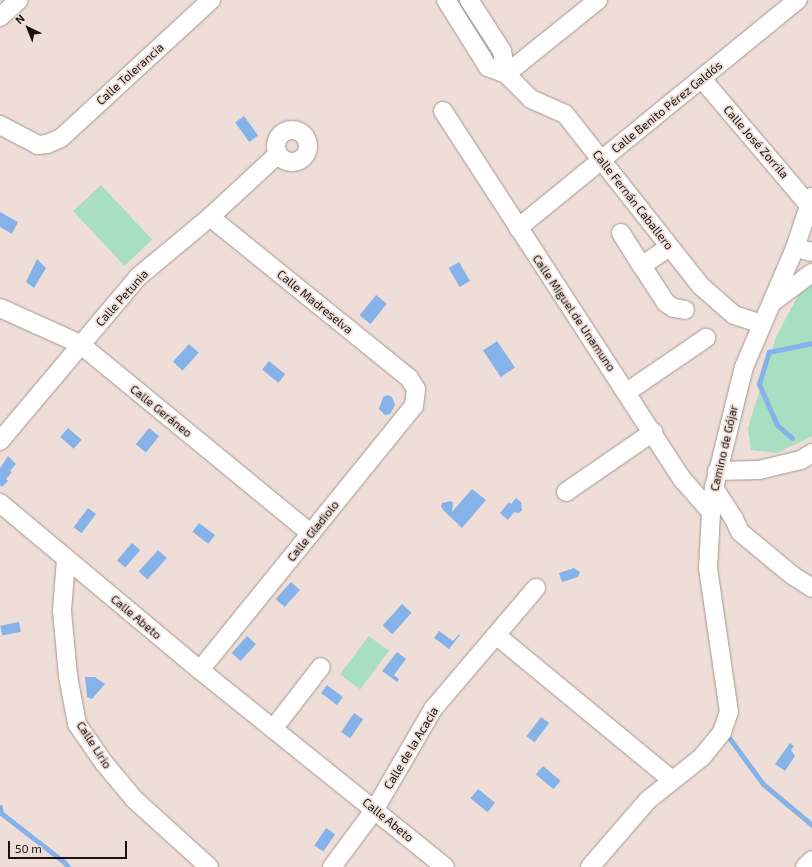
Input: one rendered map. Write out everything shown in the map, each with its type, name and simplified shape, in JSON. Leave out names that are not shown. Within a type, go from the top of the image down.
[{"type":"street","points":[[0,17],[19,0]]},
{"type":"street","name":"Calle Tolerancia","points":[[0,124],[38,145],[46,144],[61,138],[212,0]]},
{"type":"street","name":"Calle Fernán Caballero","points":[[447,0],[488,67],[506,74],[531,99],[565,114],[701,286],[734,316],[761,324]]},
{"type":"street","points":[[469,0],[502,51],[506,74],[598,0]]},
{"type":"street","name":"Calle Benito Pérez Galdós","points":[[518,228],[798,0]]},
{"type":"street","name":"Calle José Zorrila","points":[[702,79],[811,201]]},
{"type":"street","name":"Calle Miguel de Unamuno","points":[[443,111],[683,480],[711,512]]},
{"type":"street","name":"Calle Petunia","points":[[0,441],[80,344],[138,277],[210,217],[278,154]]},
{"type":"street","name":"Camino de Gójar","points":[[672,780],[702,757],[722,732],[729,712],[708,568],[711,512],[716,479],[744,367],[761,324],[804,250],[811,201]]},
{"type":"street","name":"Calle Madreselva","points":[[210,217],[409,378],[416,389]]},
{"type":"street","points":[[621,233],[666,303],[674,308],[684,310]]},
{"type":"street","points":[[642,266],[669,247]]},
{"type":"street","points":[[773,302],[812,273]]},
{"type":"street","name":"Calle Geráneo","points":[[0,308],[80,344],[311,534]]},
{"type":"street","points":[[627,392],[706,338]]},
{"type":"street","name":"Calle Gladiolo","points":[[200,670],[414,406],[416,389]]},
{"type":"street","points":[[566,492],[653,432]]},
{"type":"street","points":[[812,453],[801,460],[716,479],[740,532],[792,575],[812,588]]},
{"type":"street","name":"Calle Abeto","points":[[0,503],[200,670],[445,867]]},
{"type":"street","points":[[709,535],[740,532]]},
{"type":"street","name":"Calle Lirio","points":[[66,559],[62,611],[68,676],[77,724],[104,763],[134,799],[209,867]]},
{"type":"street","name":"Calle de la Acacia","points":[[332,867],[374,809],[433,708],[536,588]]},
{"type":"street","points":[[496,635],[672,780],[648,800],[590,867]]},
{"type":"street","points":[[274,729],[321,667]]},
{"type":"street","points":[[805,867],[812,860]]},
{"type":"green space","points":[[101,185],[152,240],[124,266],[73,211]]},
{"type":"green space","points":[[812,283],[812,436],[777,453],[751,450],[748,428],[776,337],[801,290]]},
{"type":"green space","points":[[369,636],[389,651],[360,689],[340,674]]},
{"type":"water","points":[[244,116],[258,135],[249,142],[235,122]]},
{"type":"water","points":[[0,212],[18,222],[12,234],[0,227]]},
{"type":"water","points":[[37,259],[46,268],[34,288],[26,282]]},
{"type":"water","points":[[459,262],[470,281],[460,287],[449,268]]},
{"type":"water","points":[[376,295],[387,304],[371,324],[360,315]]},
{"type":"water","points":[[497,341],[515,368],[501,377],[483,351]]},
{"type":"water","points":[[189,344],[199,353],[183,371],[173,362]]},
{"type":"water","points":[[269,361],[285,374],[278,383],[262,370]]},
{"type":"water","points":[[388,395],[392,397],[395,405],[390,414],[385,415],[379,409],[383,397]]},
{"type":"water","points":[[68,428],[82,440],[74,449],[60,437]]},
{"type":"water","points":[[149,428],[159,436],[146,453],[136,444]]},
{"type":"water","points":[[8,456],[16,464],[6,479],[8,481],[2,487],[0,485],[0,468]]},
{"type":"water","points":[[472,489],[486,500],[462,528],[443,510],[441,506],[442,503],[451,501],[453,503],[452,512]]},
{"type":"water","points":[[516,498],[522,503],[522,510],[519,513],[514,512],[508,520],[500,513],[509,502],[511,504]]},
{"type":"water","points":[[88,508],[96,514],[82,533],[74,527]]},
{"type":"water","points":[[199,523],[215,535],[208,544],[192,532]]},
{"type":"water","points":[[132,543],[140,550],[125,568],[117,560]]},
{"type":"water","points":[[158,550],[167,558],[148,580],[139,572]]},
{"type":"water","points":[[574,568],[580,572],[578,577],[562,582],[559,573]]},
{"type":"water","points":[[291,582],[300,590],[285,607],[276,599]]},
{"type":"water","points":[[402,604],[412,613],[392,634],[383,626]]},
{"type":"water","points":[[19,622],[21,632],[2,635],[0,626]]},
{"type":"water","points":[[439,631],[453,641],[459,634],[460,635],[449,649],[434,638]]},
{"type":"water","points":[[247,636],[256,644],[241,661],[232,653]]},
{"type":"water","points":[[397,652],[406,659],[394,675],[399,679],[397,682],[382,671]]},
{"type":"water","points":[[85,677],[95,677],[105,684],[92,699],[87,697]]},
{"type":"water","points":[[327,685],[343,697],[337,705],[321,693]]},
{"type":"water","points":[[354,713],[363,719],[350,738],[341,732]]},
{"type":"water","points":[[541,717],[549,723],[535,742],[527,736]]},
{"type":"water","points":[[790,743],[794,746],[791,750],[795,756],[785,771],[775,764]]},
{"type":"water","points":[[543,766],[561,781],[554,789],[536,774]]},
{"type":"water","points":[[478,789],[495,803],[488,812],[470,798]]},
{"type":"water","points":[[326,828],[335,834],[323,852],[314,845]]},
{"type":"waterway","points":[[792,438],[777,425],[759,384],[769,352],[812,343]]},
{"type":"waterway","points":[[730,739],[763,784],[812,825]]},
{"type":"waterway","points":[[0,807],[1,813],[64,862],[68,867]]}]
